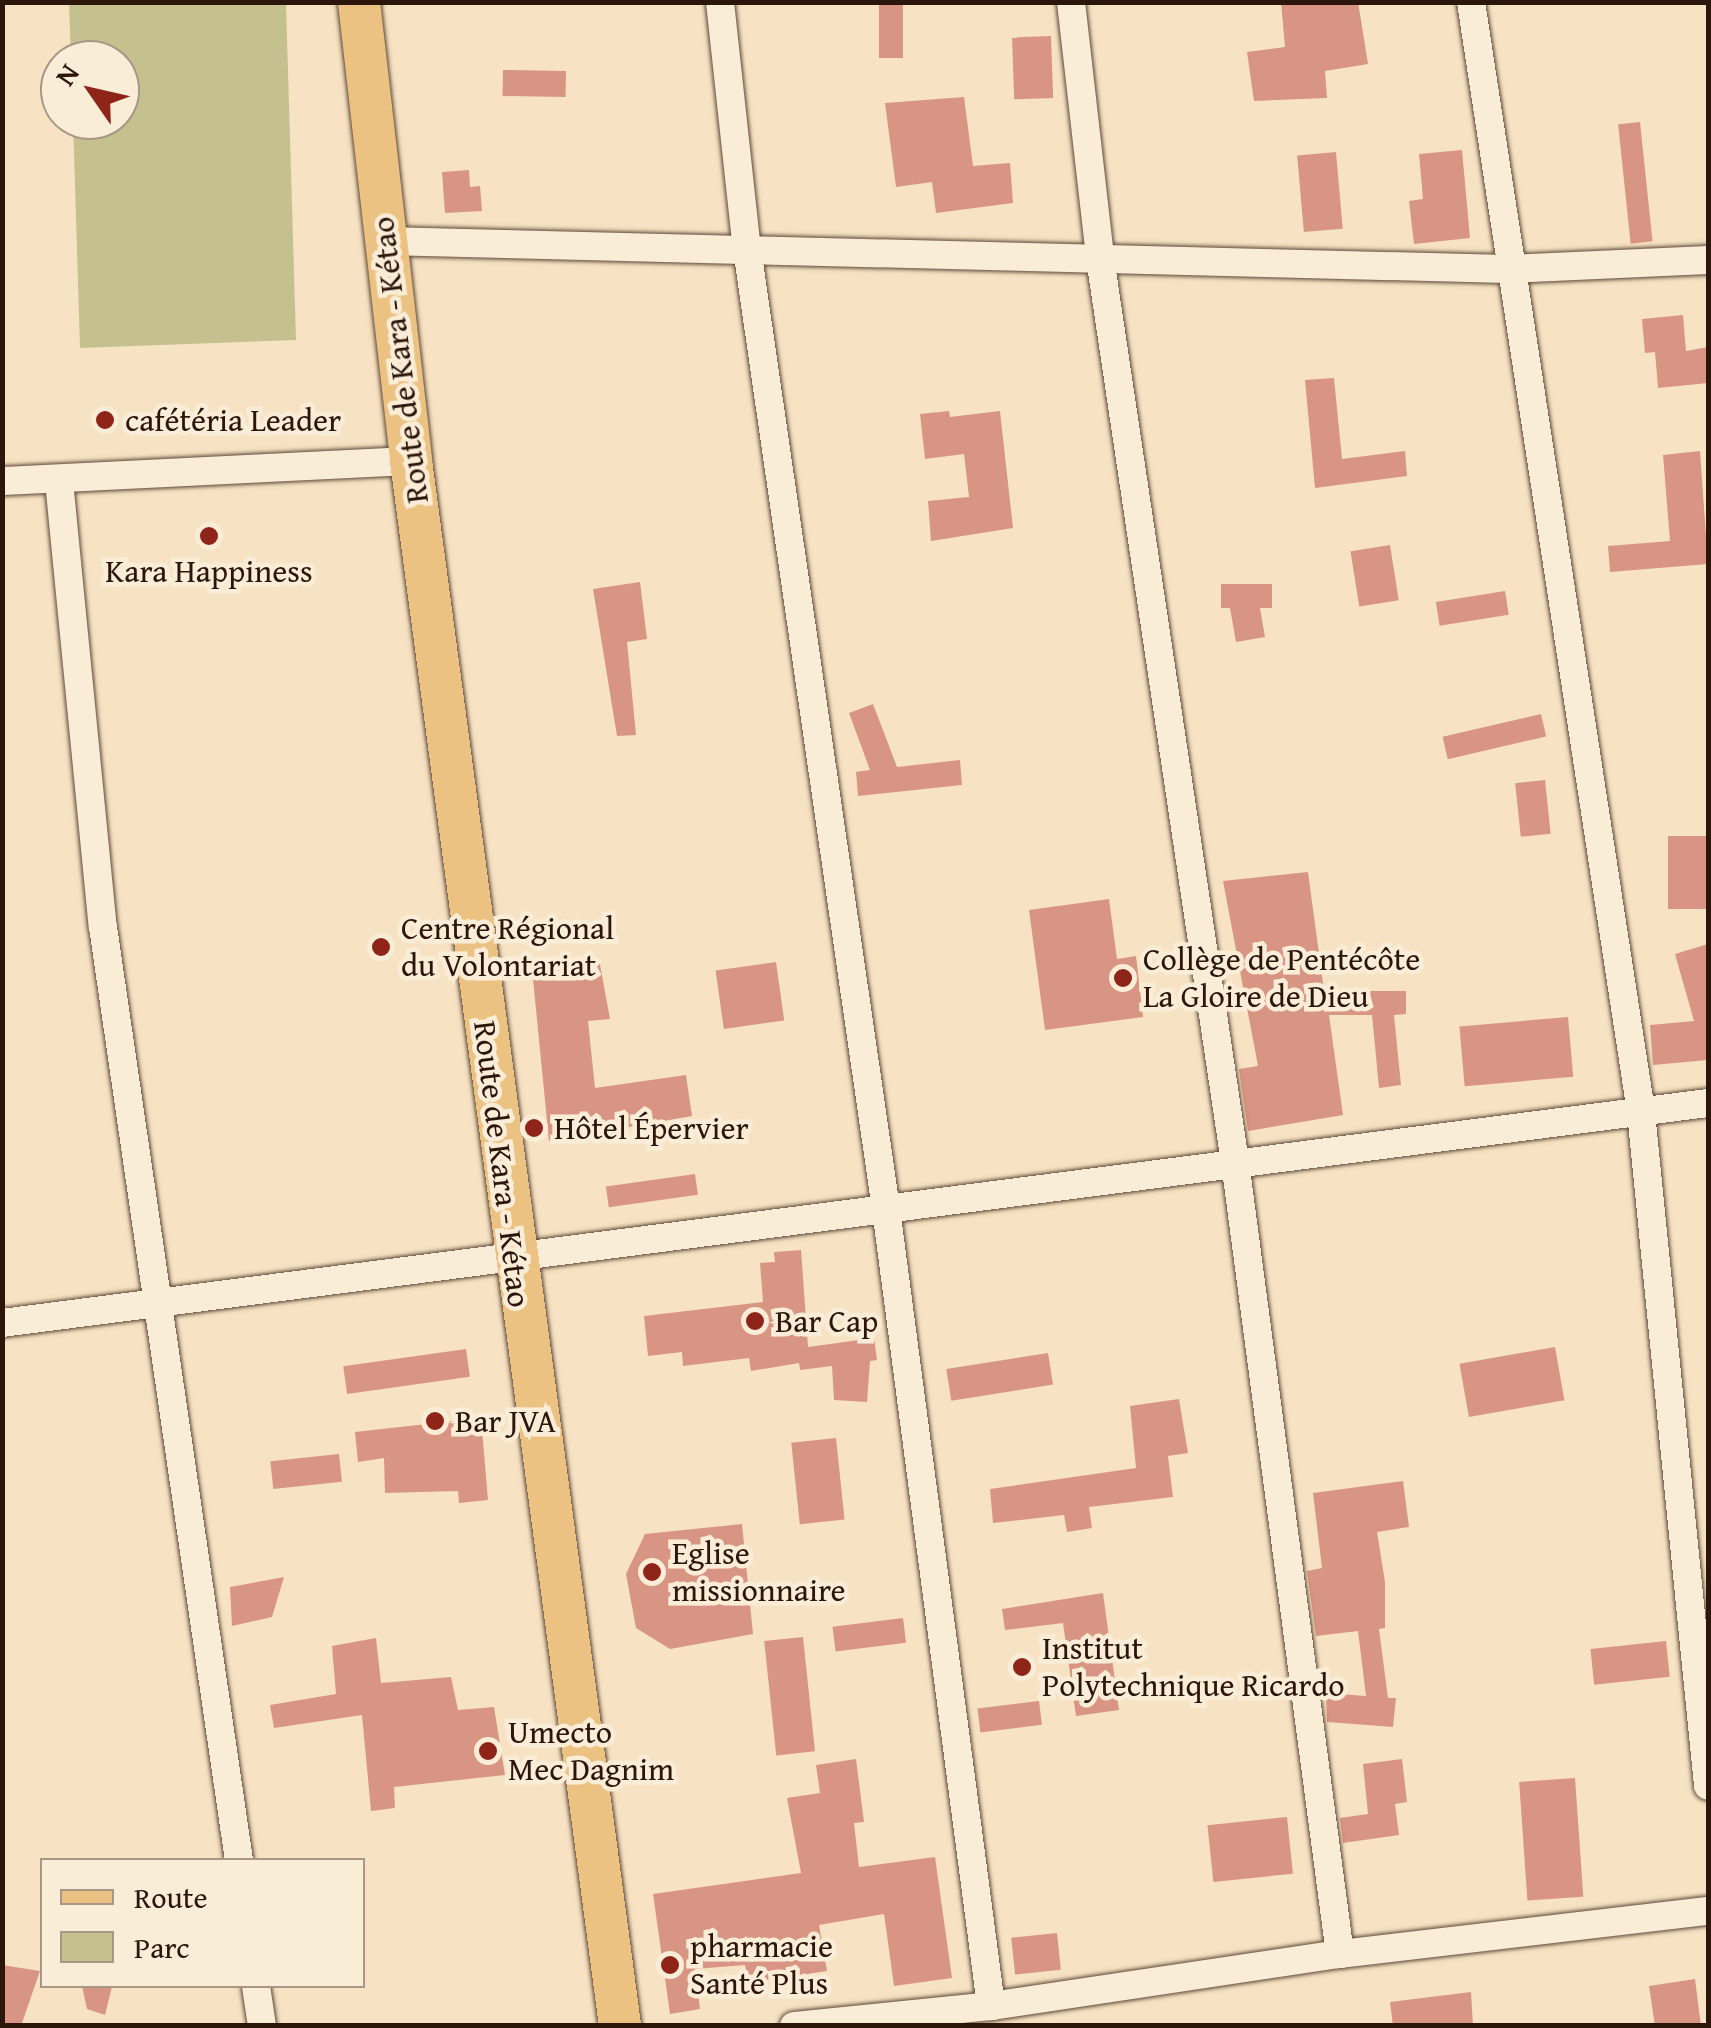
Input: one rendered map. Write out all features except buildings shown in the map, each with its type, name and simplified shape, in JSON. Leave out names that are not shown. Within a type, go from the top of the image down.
[{"type":"main road","name":"Route de Kara - Kétao","points":[[360,2],[411,461],[514,1259],[620,2026]]},
{"type":"street","points":[[720,2],[748,249],[886,1208],[991,2006]]},
{"type":"street","points":[[1072,2],[1100,258],[1235,1162],[1340,1954]]},
{"type":"street","points":[[1471,2],[1508,268],[1640,1112],[1708,1786]]},
{"type":"street","points":[[385,241],[1508,268],[1708,260]]},
{"type":"street","points":[[2,481],[411,461]]},
{"type":"street","points":[[59,481],[103,927],[239,1858]]},
{"type":"street","points":[[2,1322],[1708,1104]]},
{"type":"street","points":[[794,2026],[991,2006],[1050,2012],[1340,1954],[1708,1911]]},
{"type":"street","points":[[256,1988],[262,2026]]},
{"type":"green space","points":[[69,3],[286,3],[296,340],[80,348],[74,140],[140,140],[140,40],[70,40]]},
{"type":"place","name":"cafétéria Leader","points":[[105,420]]},
{"type":"place","name":"Kara Happiness","points":[[209,536]]},
{"type":"place","name":"Centre Régional du Volontariat","points":[[381,947]]},
{"type":"place","name":"Collège de Pentécôte La Gloire de Dieu","points":[[1123,978]]},
{"type":"place","name":"Hôtel Épervier","points":[[534,1128]]},
{"type":"place","name":"Bar Cap","points":[[755,1321]]},
{"type":"place","name":"Bar JVA","points":[[435,1421]]},
{"type":"place","name":"Eglise missionnaire","points":[[652,1572]]},
{"type":"place","name":"Institut Polytechnique Ricardo","points":[[1022,1667]]},
{"type":"place","name":"Umecto Mec Dagnim","points":[[488,1751]]},
{"type":"place","name":"pharmacie Santé Plus","points":[[670,1965]]}]
